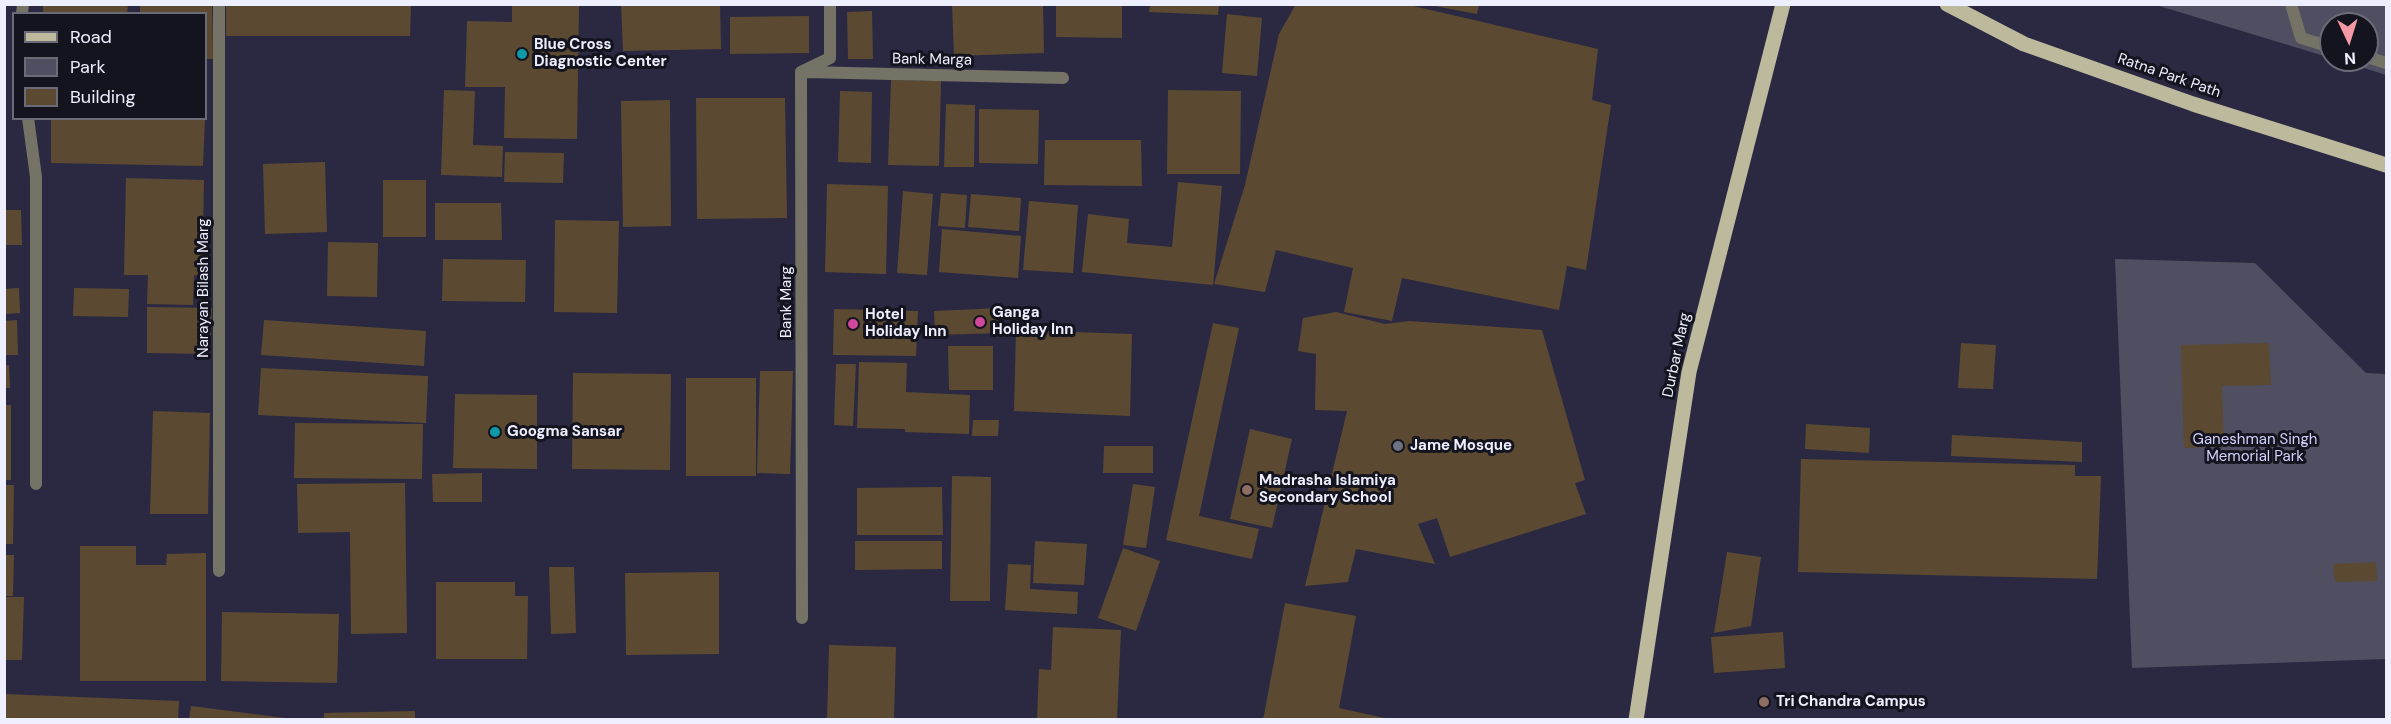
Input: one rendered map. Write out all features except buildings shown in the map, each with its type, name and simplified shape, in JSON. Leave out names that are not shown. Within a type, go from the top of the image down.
[{"type":"main road","name":"Durbar Marg","points":[[1636,720],[1689,372],[1783,4]]},
{"type":"main road","name":"Ratna Park Path","points":[[1947,4],[2024,44],[2193,104],[2386,165]]},
{"type":"street","name":"Narayan Bilash Marg","points":[[219,4],[219,571]]},
{"type":"street","points":[[801,72],[830,58],[830,4]]},
{"type":"street","points":[[2291,4],[2301,38],[2319,43]]},
{"type":"street","name":"Bank Marga","points":[[801,72],[1063,78]]},
{"type":"street","name":"Bank Marg","points":[[801,72],[802,618]]},
{"type":"street","points":[[28,120],[36,177],[36,484]]},
{"type":"green space","points":[[2156,5],[2386,5],[2386,75],[2377,72],[2379,72],[2379,12],[2319,12],[2319,54]]},
{"type":"green space","name":"Ganeshman Singh Memorial Park","points":[[2115,259],[2255,263],[2366,373],[2386,374],[2386,659],[2132,668]]},
{"type":"place","name":"Blue Cross Diagnostic Center","points":[[522,54]]},
{"type":"place","name":"Ganga Holiday Inn","points":[[980,322]]},
{"type":"place","name":"Hotel Holiday Inn","points":[[853,324]]},
{"type":"place","name":"Googma Sansar","points":[[495,432]]},
{"type":"place","name":"Jame Mosque","points":[[1398,446]]},
{"type":"place","name":"Madrasha Islamiya Secondary School","points":[[1247,490]]},
{"type":"place","name":"Tri Chandra Campus","points":[[1764,702]]}]
